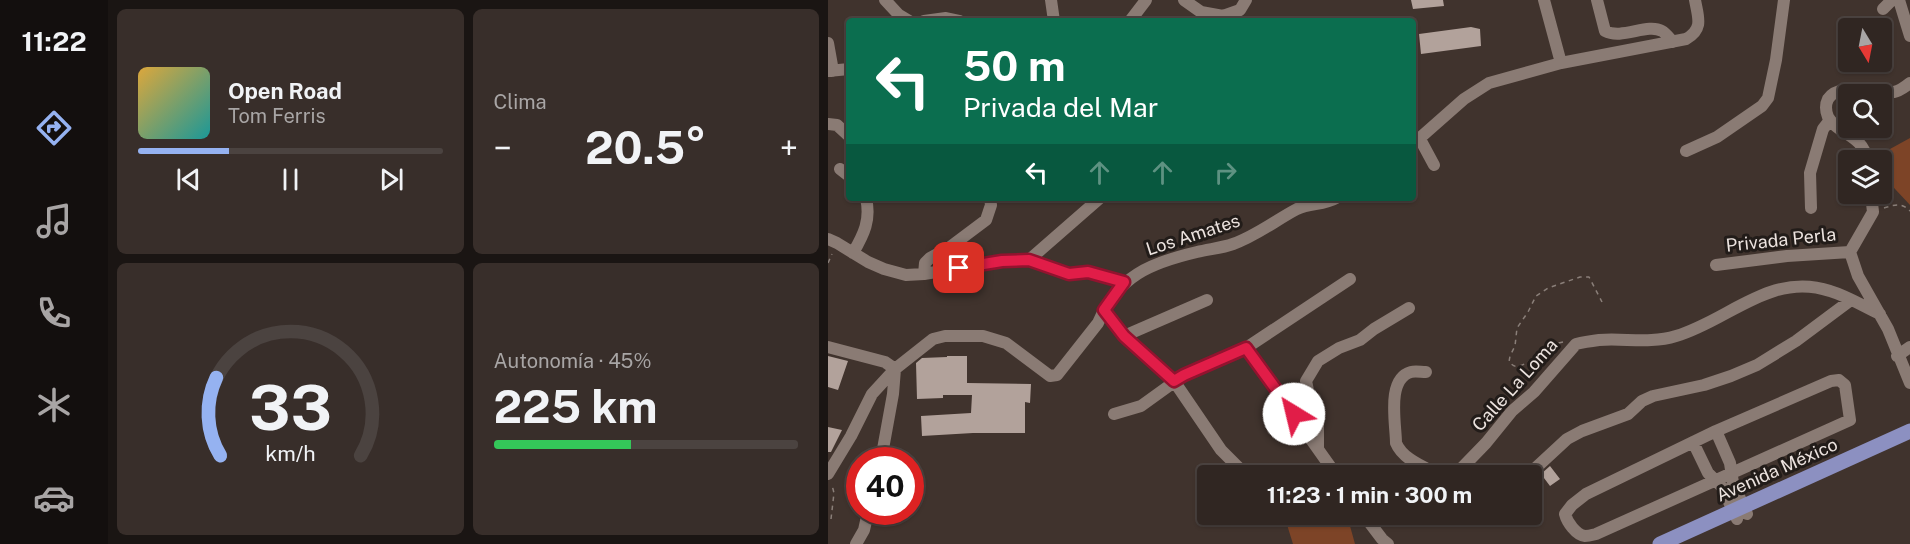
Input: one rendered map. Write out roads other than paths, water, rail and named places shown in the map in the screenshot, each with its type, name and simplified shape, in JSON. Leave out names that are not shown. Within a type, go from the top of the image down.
[{"type":"main road","name":"Avenida México","points":[[1683,544],[1740,512],[1910,431]]},
{"type":"main road","name":"Avenida México","points":[[1659,544],[1910,441]]},
{"type":"street","points":[[885,0],[904,18]]},
{"type":"street","points":[[1051,0],[1054,18]]},
{"type":"street","points":[[1132,18],[1146,0]]},
{"type":"street","points":[[1184,0],[1201,12],[1223,16],[1240,10],[1246,0]]},
{"type":"street","points":[[1544,0],[1561,63]]},
{"type":"street","points":[[1597,0],[1605,31],[1612,35],[1662,31],[1672,42]]},
{"type":"street","points":[[1434,165],[1416,141],[1464,99],[1489,83],[1561,63],[1686,39],[1694,35],[1699,26],[1695,0]]},
{"type":"street","points":[[1686,151],[1717,137],[1762,106],[1768,98],[1784,0]]},
{"type":"street","points":[[1899,0],[1910,36]]},
{"type":"street","points":[[828,43],[831,71],[846,69]]},
{"type":"street","points":[[1864,150],[1857,140],[1830,120],[1825,106],[1828,98],[1844,90],[1894,92],[1904,89],[1910,83]]},
{"type":"street","points":[[1810,208],[1810,173],[1823,129],[1830,120]]},
{"type":"street","points":[[828,124],[837,125],[846,133]]},
{"type":"street","points":[[853,253],[865,232],[869,215],[867,201]]},
{"type":"street","points":[[924,274],[925,263],[930,258],[950,247],[986,220],[990,201]]},
{"type":"street","points":[[1029,260],[1097,201]]},
{"type":"street","name":"Los Amates","points":[[831,467],[851,436],[872,394],[895,369],[933,339],[945,336],[983,336],[1006,343],[1050,376],[1057,375],[1098,323],[1104,310],[1124,282],[1167,260],[1232,245],[1300,208],[1330,201]]},
{"type":"street","points":[[1872,204],[1873,212],[1850,252],[1858,276],[1888,329],[1910,383]]},
{"type":"street","points":[[828,239],[884,269],[906,275],[1002,261],[1029,260],[1069,274],[1088,272],[1124,282]]},
{"type":"street","name":"Privada Perla","points":[[1716,265],[1787,256],[1850,252]]},
{"type":"street","points":[[1114,414],[1141,406],[1179,378],[1246,348],[1350,279]]},
{"type":"street","name":"Calle La Loma","points":[[1465,465],[1576,344],[1600,340],[1648,341],[1674,337],[1697,329],[1756,296],[1781,288],[1803,286],[1829,290],[1880,314]]},
{"type":"street","points":[[1124,336],[1207,300]]},
{"type":"street","points":[[1539,465],[1567,439],[1628,414],[1642,401],[1653,396],[1704,385],[1757,364],[1796,341],[1851,300]]},
{"type":"street","points":[[1318,447],[1318,423],[1306,381],[1318,361],[1360,340],[1409,308]]},
{"type":"street","points":[[1104,310],[1124,336],[1179,378],[1221,450],[1236,465]]},
{"type":"street","points":[[1898,356],[1910,347]]},
{"type":"street","points":[[828,348],[885,362],[895,369],[883,447]]},
{"type":"street","points":[[1246,348],[1330,465]]},
{"type":"street","points":[[1421,465],[1407,457],[1399,450],[1396,443],[1395,387],[1403,376],[1411,372],[1426,372]]},
{"type":"street","points":[[1839,380],[1845,385],[1850,420],[1596,534],[1585,536],[1579,534],[1566,520],[1565,514],[1586,494],[1693,442],[1831,381],[1839,380]]},
{"type":"street","points":[[1716,431],[1730,463],[1732,483],[1740,512]]},
{"type":"street","points":[[1693,442],[1708,473],[1722,487],[1740,512]]},
{"type":"street","points":[[856,544],[865,525]]},
{"type":"street","points":[[1372,525],[1388,544]]}]
